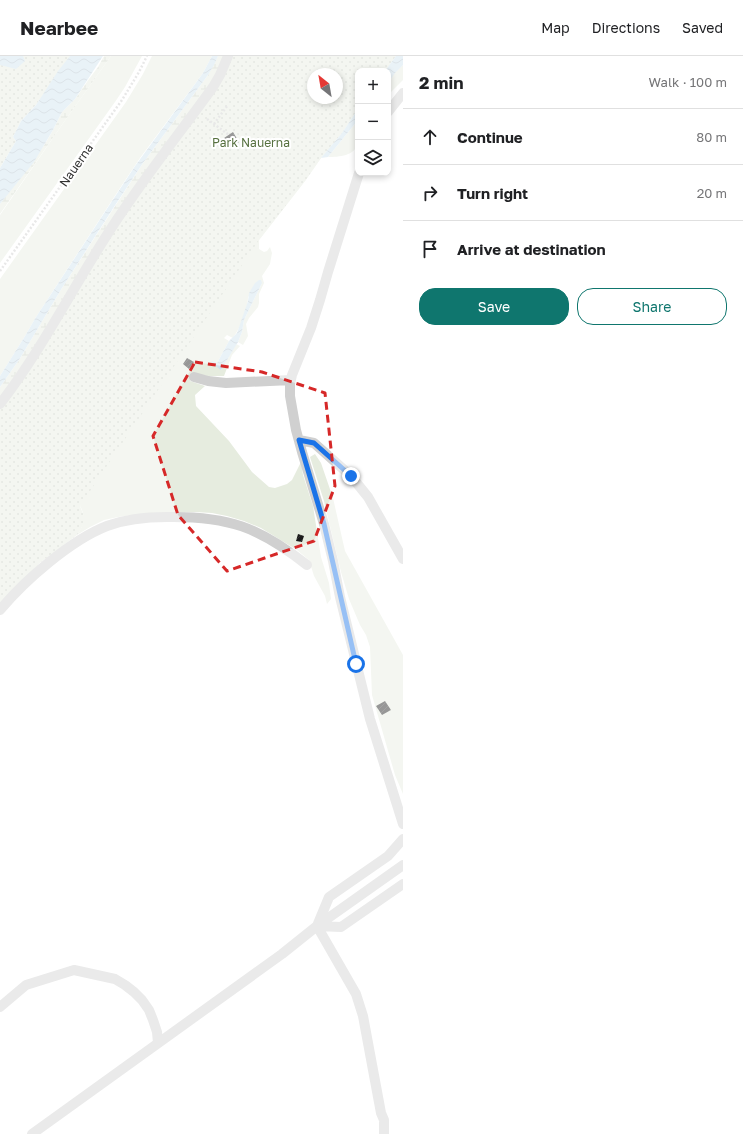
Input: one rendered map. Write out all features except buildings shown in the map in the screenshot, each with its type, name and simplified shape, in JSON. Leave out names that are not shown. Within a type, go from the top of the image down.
[{"type":"lane","points":[[0,404],[17,382],[114,224],[213,87],[228,56]]},
{"type":"lane","points":[[391,108],[403,93]]},
{"type":"lane","points":[[359,176],[311,328],[295,366],[291,380],[290,396],[299,440],[324,524],[340,598],[370,719],[403,824]]},
{"type":"lane","points":[[194,377],[208,381],[226,383],[291,380]]},
{"type":"lane","points":[[299,440],[314,443],[351,476],[368,497],[403,559]]},
{"type":"lane","points":[[0,610],[33,576],[84,537],[108,525],[139,518],[192,517],[229,522],[251,529],[275,542],[291,552],[307,565]]},
{"type":"lane","points":[[317,926],[329,897],[388,856],[403,839]]},
{"type":"lane","points":[[32,1134],[403,865]]},
{"type":"lane","points":[[317,926],[341,927],[403,884]]},
{"type":"lane","points":[[317,926],[356,994],[363,1016],[381,1113],[384,1120],[384,1134]]},
{"type":"lane","points":[[0,1007],[26,985],[74,970],[115,979],[134,992],[145,1005],[153,1020],[157,1032],[158,1043]]},
{"type":"path","name":"Nauerna","points":[[0,271],[122,100],[147,56]]},
{"type":"path","points":[[214,124],[227,106]]},
{"type":"path","points":[[209,120],[228,135]]},
{"type":"highlighted area","points":[[195,362],[262,372],[325,393],[335,486],[314,541],[227,571],[178,515],[153,436]]},
{"type":"green space","points":[[0,56],[71,56],[36,105],[21,121],[13,137],[16,141],[0,168]]},
{"type":"green space","points":[[104,56],[111,56],[0,214],[0,204],[45,144],[62,112],[75,99]]},
{"type":"green space","points":[[111,56],[142,56],[115,102],[0,263],[0,215]]},
{"type":"green space","points":[[152,56],[212,56],[203,73],[140,158],[122,185],[36,317],[0,376],[0,279],[126,102]]},
{"type":"green space","points":[[218,56],[224,56],[215,76],[0,398],[0,387],[19,360],[62,288],[143,163],[208,75]]},
{"type":"green space","name":"Park Nauerna","points":[[224,56],[396,56],[387,68],[355,68],[355,114],[342,133],[321,158],[259,240],[80,506],[84,516],[84,522],[81,529],[77,535],[41,562],[0,604],[0,398],[215,76]]},
{"type":"green space","points":[[396,56],[387,68],[355,68],[355,114],[342,133],[321,158],[259,240],[259,249],[264,252],[270,247],[272,253],[270,264],[262,276],[264,283],[259,294],[258,307],[246,324],[248,336],[243,345],[238,342],[242,332],[244,320],[262,283],[248,297],[247,307],[243,318],[233,338],[227,335],[224,338],[229,341],[217,363],[221,370],[236,344],[240,346],[232,355],[224,376],[207,376],[193,373],[190,381],[205,386],[195,395],[196,406],[229,441],[252,472],[269,487],[275,488],[287,484],[292,480],[301,462],[303,475],[313,506],[321,557],[329,583],[331,599],[327,604],[325,596],[314,576],[309,560],[297,550],[261,528],[244,521],[212,513],[196,512],[132,515],[104,520],[77,535],[84,517],[80,506],[216,87],[307,71],[307,104],[343,104],[343,68],[326,68]]},
{"type":"green space","points":[[403,65],[403,80],[391,92],[391,78]]},
{"type":"green space","points":[[355,124],[354,151],[346,155],[328,157]]},
{"type":"green space","points":[[315,454],[321,463],[333,498],[345,551],[403,655],[403,794],[395,775],[372,695],[370,647],[349,599],[324,501],[310,457]]},
{"type":"water","points":[[0,56],[23,56],[25,61],[16,69],[0,65]]},
{"type":"water","points":[[70,56],[103,56],[75,99],[62,112],[34,162],[0,204],[0,168],[16,141],[13,137],[21,121],[36,105],[58,71]]},
{"type":"water","points":[[212,56],[218,56],[208,75],[143,163],[62,288],[19,360],[0,387],[0,376],[36,317],[135,166],[203,73]]},
{"type":"water","points":[[396,56],[403,56],[403,65],[391,79],[391,68],[387,68]]},
{"type":"water","points":[[355,114],[355,124],[328,157],[321,158],[342,133]]},
{"type":"water","points":[[261,280],[262,283],[244,320],[242,332],[238,342],[221,370],[211,363],[212,361],[217,363],[229,341],[237,333],[248,301],[249,293],[255,283]]},
{"type":"route","points":[[351,476],[314,443],[299,440],[324,524],[356,664]]}]
